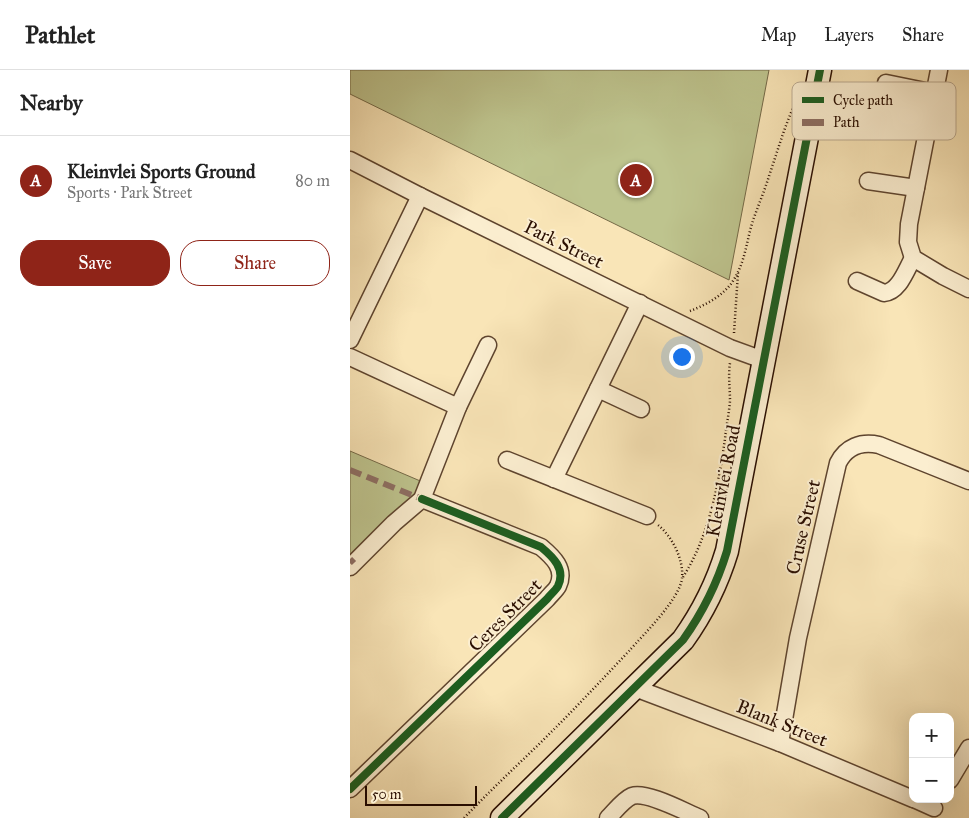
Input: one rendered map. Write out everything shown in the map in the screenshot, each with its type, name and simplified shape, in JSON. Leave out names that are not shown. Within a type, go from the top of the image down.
[{"type":"street","name":"Kleinvlei Road","points":[[502,818],[683,640],[706,606],[720,575],[727,551],[806,140]]},
{"type":"street","points":[[926,140],[908,234],[909,249],[912,258],[969,289]]},
{"type":"street","name":"Park Street","points":[[350,160],[732,348],[763,360]]},
{"type":"street","points":[[868,180],[916,188]]},
{"type":"street","points":[[350,340],[420,196]]},
{"type":"street","points":[[857,281],[888,293],[896,288],[912,258]]},
{"type":"street","points":[[554,479],[640,303]]},
{"type":"street","points":[[350,567],[394,523],[422,499],[458,408],[488,345]]},
{"type":"street","points":[[350,357],[458,408]]},
{"type":"street","points":[[598,390],[641,409]]},
{"type":"street","name":"Cruse Street","points":[[780,743],[798,638],[838,463],[842,454],[868,442],[969,481]]},
{"type":"street","points":[[507,460],[647,516]]},
{"type":"street","name":"Ceres Street","points":[[350,789],[547,598],[558,585],[558,564],[541,547],[422,499]]},
{"type":"street","name":"Blank Street","points":[[635,688],[780,743],[909,797]]},
{"type":"street","points":[[954,773],[969,748]]},
{"type":"street","points":[[608,818],[626,800],[632,796],[642,795],[700,818]]},
{"type":"path","points":[[667,316],[689,312],[703,306],[717,297],[738,272],[742,265],[751,226],[770,174],[782,131],[792,110]]},
{"type":"path","points":[[734,340],[734,308],[738,272]]},
{"type":"path","points":[[464,818],[581,701],[662,615],[677,591],[702,541],[711,511],[722,462],[730,401],[728,378],[731,357]]},
{"type":"path","points":[[647,516],[665,531],[676,547],[682,579]]},
{"type":"green space","points":[[350,70],[769,70],[729,280],[350,94]]},
{"type":"green space","points":[[350,451],[425,483],[350,558]]},
{"type":"marked path","points":[[350,470],[422,499]]},
{"type":"marked path","points":[[350,559],[354,563]]},
{"type":"cycle path","points":[[818,82],[820,70]]},
{"type":"cycle path","points":[[502,818],[683,640],[697,619],[719,575],[727,551],[806,140]]},
{"type":"cycle path","points":[[350,789],[547,599],[557,588],[560,580],[557,564],[541,547],[422,499]]},
{"type":"place","name":"Kleinvlei Sports Ground","points":[[636,180]]}]
